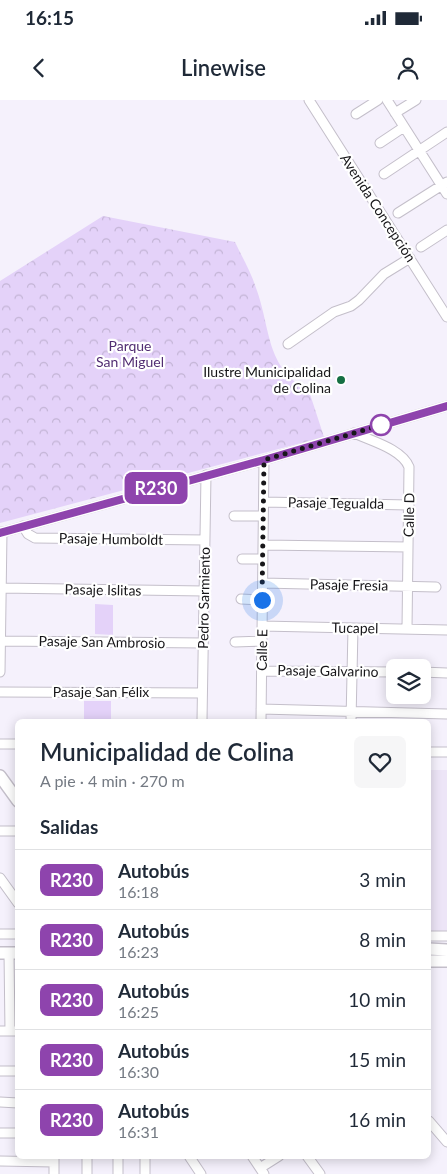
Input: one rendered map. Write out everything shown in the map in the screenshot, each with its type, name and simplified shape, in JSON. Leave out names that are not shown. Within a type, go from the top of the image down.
[{"type":"main road","points":[[0,776],[15,797]]},
{"type":"main road","points":[[431,949],[447,950]]},
{"type":"main road","points":[[431,961],[447,961]]},
{"type":"street","points":[[356,114],[378,100]]},
{"type":"street","points":[[386,100],[419,151],[444,184],[447,194]]},
{"type":"street","points":[[395,113],[416,100]]},
{"type":"street","name":"Avenida Concepción","points":[[311,101],[447,317]]},
{"type":"street","points":[[380,143],[404,127]]},
{"type":"street","points":[[384,174],[447,132]]},
{"type":"street","points":[[398,213],[444,184]]},
{"type":"street","points":[[421,246],[447,230]]},
{"type":"street","points":[[288,344],[334,312],[351,306],[384,274],[410,258]]},
{"type":"street","points":[[0,672],[1,532],[264,460],[447,406]]},
{"type":"street","name":"Calle D","points":[[354,433],[400,454],[406,460],[409,467],[407,629]]},
{"type":"street","name":"Calle E","points":[[261,719],[264,460]]},
{"type":"street","name":"Pedro Sarmiento","points":[[202,719],[206,475]]},
{"type":"street","name":"Pasaje Tegualda","points":[[264,502],[409,505]]},
{"type":"street","points":[[234,516],[263,516]]},
{"type":"street","name":"Pasaje Humboldt","points":[[23,526],[28,534],[34,538],[205,540]]},
{"type":"street","points":[[263,544],[408,547]]},
{"type":"street","points":[[242,559],[263,559]]},
{"type":"street","name":"Pasaje Fresia","points":[[262,584],[436,587]]},
{"type":"street","name":"Pasaje Islitas","points":[[1,588],[204,591]]},
{"type":"street","points":[[240,599],[262,600]]},
{"type":"street","name":"Tucapel","points":[[262,626],[447,630]]},
{"type":"street","points":[[351,719],[353,628]]},
{"type":"street","name":"Pasaje San Ambrosio","points":[[0,640],[203,642]]},
{"type":"street","points":[[235,642],[262,641]]},
{"type":"street","name":"Pasaje Galvarino","points":[[262,671],[386,672]]},
{"type":"street","points":[[431,672],[447,673]]},
{"type":"street","name":"Pasaje San Félix","points":[[0,692],[202,693]]},
{"type":"street","points":[[261,709],[447,714]]},
{"type":"street","points":[[0,744],[15,744]]},
{"type":"street","points":[[431,752],[447,752]]},
{"type":"street","points":[[0,831],[15,831]]},
{"type":"street","points":[[0,878],[15,899]]},
{"type":"street","points":[[0,934],[15,934]]},
{"type":"street","points":[[431,936],[447,936]]},
{"type":"street","points":[[0,1031],[14,1031],[9,953]]},
{"type":"street","points":[[0,1071],[15,1071]]},
{"type":"street","points":[[0,1102],[15,1102]]},
{"type":"street","points":[[431,1123],[447,1142]]},
{"type":"street","points":[[0,1133],[15,1133]]},
{"type":"street","points":[[0,1161],[54,1159],[54,1174]]},
{"type":"street","points":[[87,1159],[87,1174]]},
{"type":"street","points":[[118,1159],[118,1174]]},
{"type":"street","points":[[145,1159],[145,1174]]},
{"type":"street","points":[[191,1159],[201,1174]]},
{"type":"street","points":[[254,1159],[262,1171],[276,1159]]},
{"type":"street","points":[[309,1159],[320,1174]]},
{"type":"shaded area","points":[[431,770],[447,770],[447,935],[431,935]]},
{"type":"green space","name":"Parque San Miguel","points":[[103,216],[235,242],[254,282],[277,359],[284,371],[295,382],[309,391],[324,437],[0,523],[0,281]]},
{"type":"green space","points":[[95,604],[113,605],[113,635],[95,634]]},
{"type":"green space","points":[[84,701],[111,701],[111,719],[84,719]]},
{"type":"bus line","name":"R230","points":[[0,533],[264,460],[447,406]]},
{"type":"place","name":"Ilustre Municipalidad de Colina","points":[[341,380]]},
{"type":"route","points":[[262,600],[264,460],[381,425]]}]
